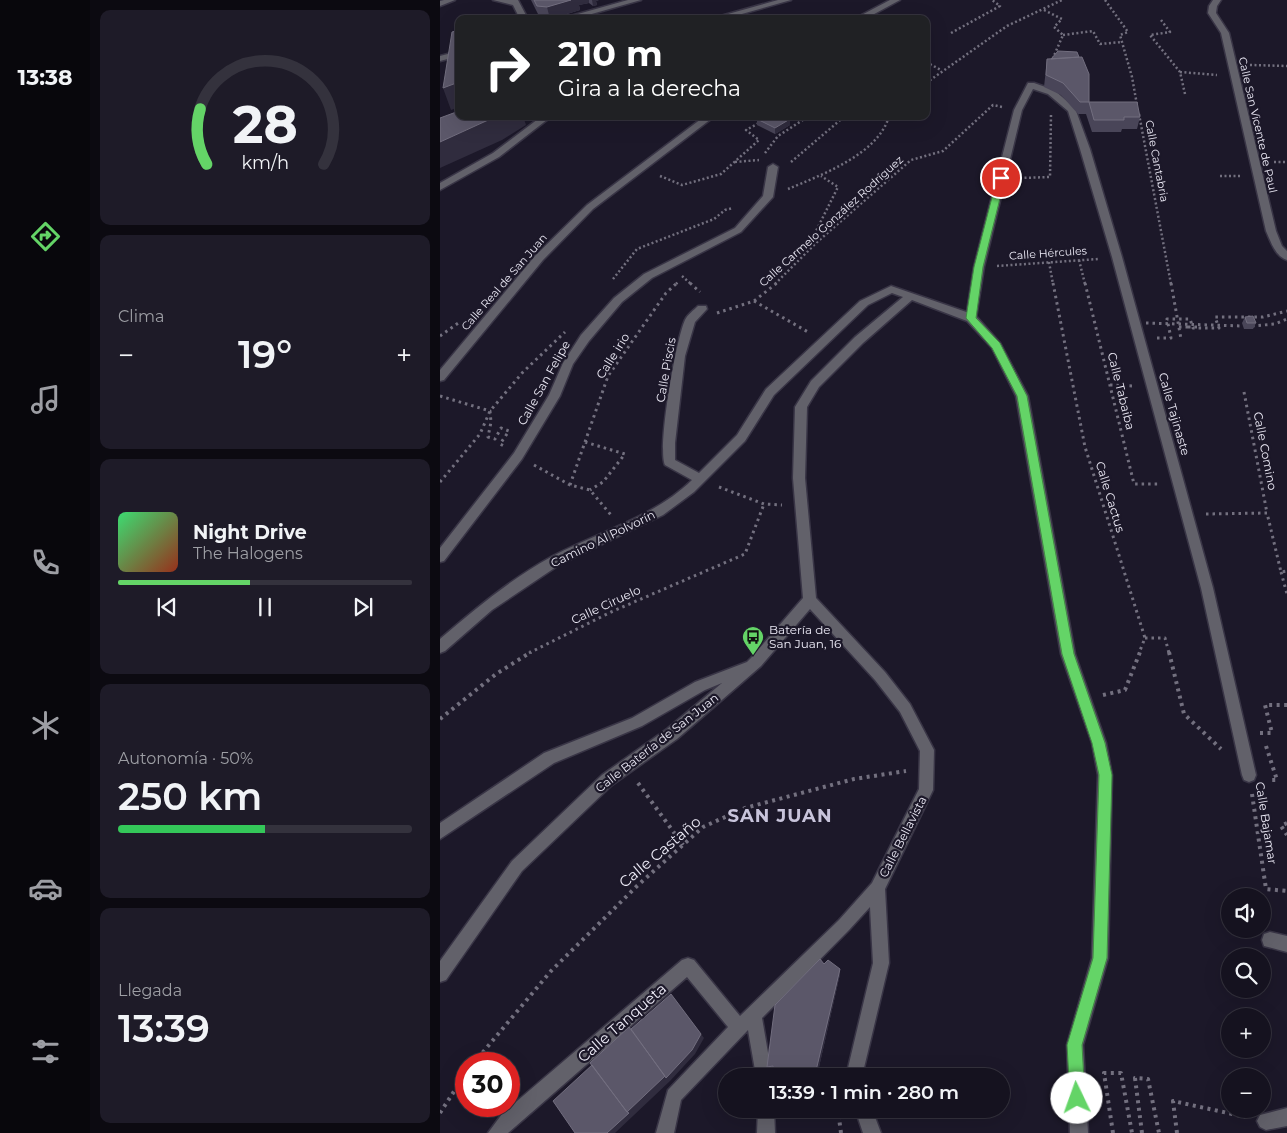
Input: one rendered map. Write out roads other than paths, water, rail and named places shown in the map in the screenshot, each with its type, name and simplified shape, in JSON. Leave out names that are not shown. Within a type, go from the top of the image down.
[{"type":"street","points":[[440,4],[451,0]]},
{"type":"street","points":[[497,0],[514,2]]},
{"type":"street","points":[[579,15],[636,0]]},
{"type":"street","points":[[729,15],[787,0]]},
{"type":"street","points":[[866,15],[896,0]]},
{"type":"street","name":"Calle San Vicente de Paul","points":[[1217,0],[1213,6],[1212,13],[1225,33],[1272,231],[1278,247],[1287,256]]},
{"type":"street","points":[[507,9],[514,2]]},
{"type":"street","points":[[514,2],[522,15]]},
{"type":"street","points":[[440,59],[455,54]]},
{"type":"street","name":"Calle Tajinaste","points":[[971,318],[979,267],[1018,110],[1031,85],[1051,92],[1072,110],[1117,258],[1207,588],[1249,775]]},
{"type":"street","points":[[440,187],[519,140],[543,120]]},
{"type":"street","name":"Calle Real de San Juan","points":[[440,377],[539,258],[590,207],[706,120]]},
{"type":"street","name":"Calle San Felipe","points":[[440,557],[518,456],[554,396],[568,363],[585,338],[618,300],[648,276],[738,230],[768,197],[773,167]]},
{"type":"street","name":"Camino Al Polvorín","points":[[440,647],[487,606],[555,560],[659,512],[700,479],[741,438],[770,392],[864,303],[891,289],[909,297]]},
{"type":"street","points":[[810,600],[798,478],[801,407],[814,384],[859,340],[909,297],[971,318],[996,346],[1022,396],[1068,654],[1099,743],[1105,775],[1100,958],[1075,1045],[1079,1133]]},
{"type":"street","name":"Calle Piscis","points":[[700,479],[669,462],[669,443],[680,356],[690,320],[702,309]]},
{"type":"street","name":"Calle Batería de San Juan","points":[[440,974],[517,866],[607,780],[672,734],[756,662],[810,600]]},
{"type":"street","name":"Calle Bellavista","points":[[664,1133],[674,1096],[738,1027],[753,1015],[844,925],[877,888],[926,790],[927,750],[905,708],[880,676],[810,600]]},
{"type":"street","points":[[440,832],[548,758],[637,722],[700,686],[756,662]]},
{"type":"street","points":[[856,1068],[881,963],[877,888]]},
{"type":"street","points":[[1270,940],[1287,944]]},
{"type":"street","name":"Calle Tanqueta","points":[[497,1133],[508,1120],[688,966],[738,1027]]},
{"type":"street","points":[[753,1015],[763,1068]]},
{"type":"street","points":[[1266,1121],[1287,1117]]},
{"type":"street","points":[[766,1118],[766,1133]]},
{"type":"street","points":[[867,1118],[872,1133]]},
{"type":"place","name":"Batería de San Juan, 16","points":[[753,656]]},
{"type":"district","name":"SAN JUAN","points":[[780,816]]}]
